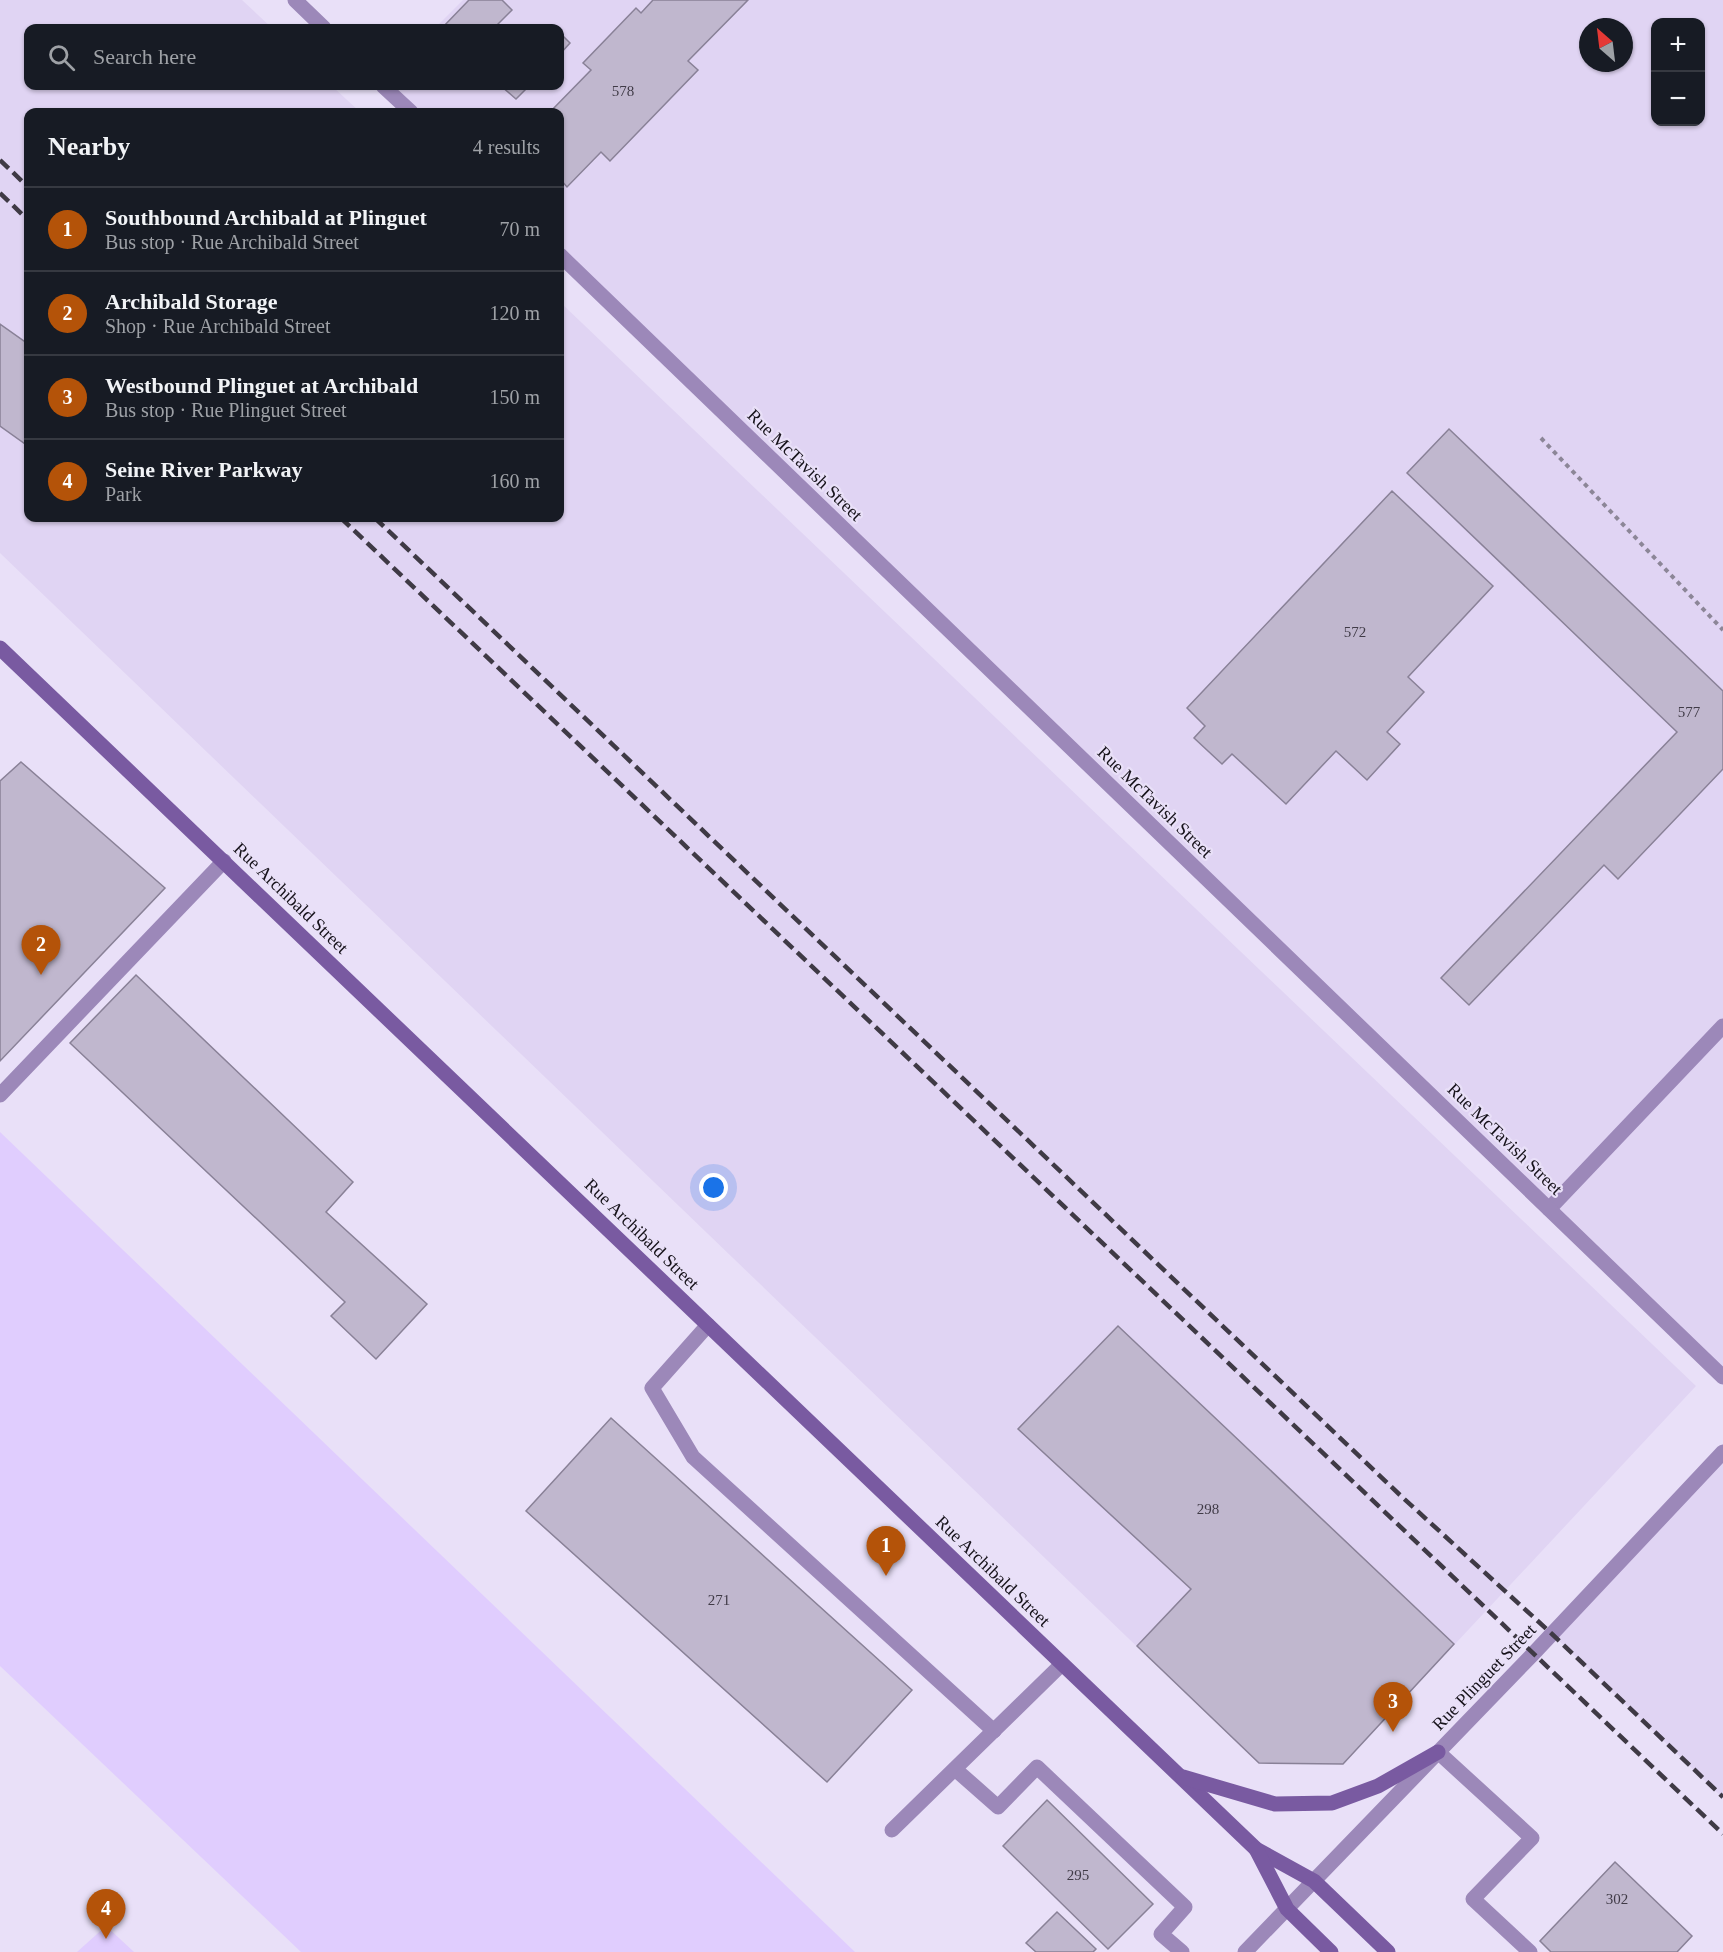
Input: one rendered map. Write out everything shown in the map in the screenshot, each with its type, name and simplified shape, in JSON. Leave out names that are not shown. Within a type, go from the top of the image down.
[{"type":"main road","name":"Rue Archibald Street","points":[[1,651],[224,861],[1256,1849],[1314,1881],[1388,1952]]},
{"type":"main road","points":[[1180,1776],[1275,1804],[1332,1803],[1378,1785],[1438,1752]]},
{"type":"main road","name":"Rue Archibald Street","points":[[1256,1849],[1287,1909],[1331,1952]]},
{"type":"street","points":[[295,0],[320,24]]},
{"type":"street","points":[[387,90],[407,108]]},
{"type":"street","name":"Rue McTavish Street","points":[[564,259],[1723,1377]]},
{"type":"street","points":[[0,1095],[224,861]]},
{"type":"street","points":[[1549,1209],[1723,1026]]},
{"type":"street","points":[[708,1325],[652,1388],[693,1457],[994,1731]]},
{"type":"street","name":"Rue Plinguet Street","points":[[1245,1952],[1723,1452]]},
{"type":"street","points":[[892,1830],[1062,1664]]},
{"type":"street","points":[[1438,1752],[1532,1838],[1473,1899],[1530,1952]]},
{"type":"street","points":[[955,1769],[998,1807],[1037,1767],[1185,1907],[1161,1934],[1182,1952]]},
{"type":"path","points":[[1541,438],[1723,630]]},
{"type":"shaded area","points":[[0,0],[242,0],[268,24],[24,24],[24,90],[336,90],[356,108],[24,108],[24,522],[564,522],[564,306],[1696,1386],[1343,1764],[1258,1763],[0,553]]},
{"type":"shaded area","points":[[463,0],[1723,0],[1723,1377],[564,259],[564,108],[407,108],[387,90],[564,90],[564,24],[439,24]]},
{"type":"shaded area","points":[[0,1132],[855,1952],[301,1952],[0,1666]]},
{"type":"shaded area","points":[[1723,1452],[1723,1798],[1552,1634]]},
{"type":"shaded area","points":[[106,1926],[134,1952],[77,1952]]},
{"type":"building","points":[[469,0],[502,0],[512,10],[498,24],[446,24]]},
{"type":"building","points":[[653,0],[748,0],[688,61],[698,70],[610,161],[601,152],[567,187],[564,184],[564,108],[554,108],[591,70],[583,63],[636,8],[641,13]]},
{"type":"building","points":[[564,37],[570,43],[564,50]]},
{"type":"building","points":[[506,90],[525,90],[516,99]]},
{"type":"building","points":[[0,324],[24,341],[24,443],[0,426]]},
{"type":"building","points":[[1449,429],[1723,691],[1723,769],[1618,879],[1604,865],[1469,1005],[1441,978],[1677,732],[1407,473]]},
{"type":"building","points":[[1392,491],[1493,586],[1408,677],[1424,692],[1387,732],[1400,744],[1367,780],[1336,751],[1286,804],[1232,754],[1222,764],[1194,738],[1205,726],[1187,708]]},
{"type":"building","points":[[21,762],[165,888],[0,1061],[0,781]]},
{"type":"building","points":[[136,975],[353,1182],[326,1212],[427,1304],[376,1359],[331,1316],[345,1302],[70,1043]]},
{"type":"building","points":[[1118,1326],[1454,1644],[1343,1764],[1259,1763],[1137,1646],[1191,1589],[1018,1429]]},
{"type":"building","points":[[611,1418],[912,1690],[827,1782],[526,1511]]},
{"type":"building","points":[[1047,1800],[1153,1904],[1108,1949],[1003,1846]]},
{"type":"building","points":[[1615,1862],[1692,1936],[1677,1952],[1551,1952],[1540,1941]]},
{"type":"building","points":[[1057,1912],[1096,1949],[1093,1952],[1036,1952],[1026,1943]]},
{"type":"railway","points":[[0,160],[24,183]]},
{"type":"railway","points":[[0,193],[24,216]]},
{"type":"railway","points":[[345,522],[1723,1834]]},
{"type":"railway","points":[[379,522],[1401,1496],[1552,1634],[1723,1797]]},
{"type":"place","name":"Archibald Storage","points":[[41,975]]},
{"type":"place","name":"Southbound Archibald at Plinguet","points":[[886,1576]]},
{"type":"place","name":"Westbound Plinguet at Archibald","points":[[1393,1732]]},
{"type":"place","name":"Seine River Parkway","points":[[106,1939]]}]
